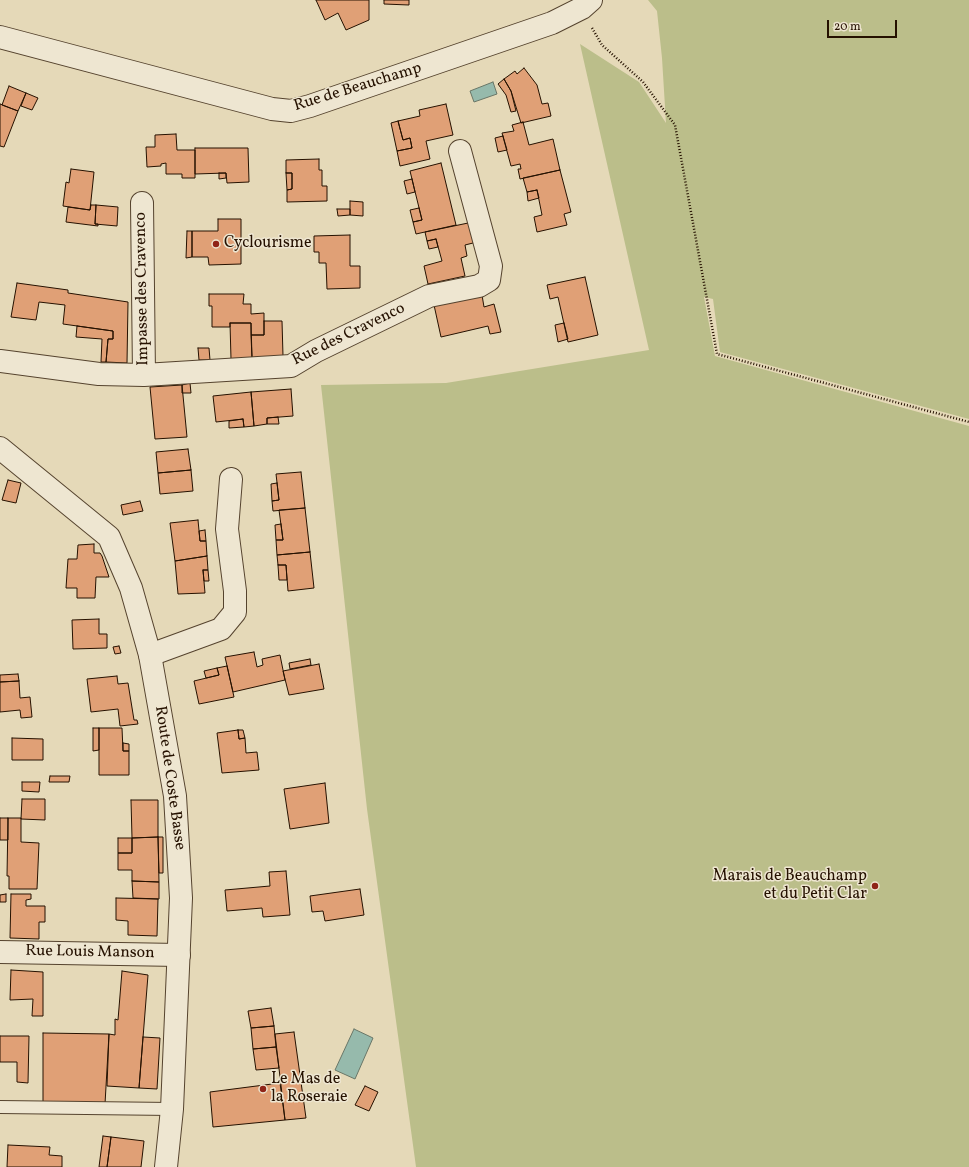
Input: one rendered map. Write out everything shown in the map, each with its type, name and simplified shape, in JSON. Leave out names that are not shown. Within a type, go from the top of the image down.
[{"type":"street","name":"Rue de Beauchamp","points":[[0,37],[272,109],[291,111],[310,106],[552,23],[586,4]]},
{"type":"street","name":"Rue des Cravenco","points":[[0,362],[99,374],[144,374],[291,366],[316,351],[429,296],[479,286],[489,280],[491,266],[460,151]]},
{"type":"street","name":"Impasse des Cravenco","points":[[142,203],[144,374]]},
{"type":"street","name":"Route de Coste Basse","points":[[0,448],[109,537],[131,588],[150,655],[174,796],[181,898],[172,1109],[166,1167]]},
{"type":"street","points":[[150,655],[221,628],[235,612],[235,591],[227,529],[231,479]]},
{"type":"street","name":"Rue Louis Manson","points":[[0,952],[179,955]]},
{"type":"lane","points":[[0,1107],[172,1109]]},
{"type":"path","points":[[586,4],[602,45],[644,82],[676,124],[717,354],[969,422]]},
{"type":"green space","points":[[648,0],[969,0],[969,419],[720,352],[713,299],[704,297],[715,356],[969,426],[969,1167],[416,1167],[367,809],[321,385],[446,383],[649,350],[580,44],[639,82],[666,123],[662,58],[657,11]]},
{"type":"shaded area","points":[[493,82],[497,94],[474,102],[470,91]]},
{"type":"shaded area","points":[[354,1029],[373,1038],[355,1079],[335,1070]]},
{"type":"building","points":[[316,0],[369,0],[369,20],[346,30],[338,13],[325,20]]},
{"type":"building","points":[[384,0],[409,0],[409,5],[384,4]]},
{"type":"building","points":[[524,68],[537,85],[542,104],[548,103],[551,116],[521,123],[511,91],[504,79],[515,71],[517,74]]},
{"type":"building","points":[[504,79],[511,91],[516,111],[511,112],[506,95],[498,84]]},
{"type":"building","points":[[9,86],[26,93],[18,111],[2,105]]},
{"type":"building","points":[[26,93],[38,98],[32,110],[21,106]]},
{"type":"building","points":[[0,104],[18,111],[4,147],[0,146]]},
{"type":"building","points":[[446,104],[453,135],[426,141],[430,159],[400,166],[397,151],[412,148],[410,138],[403,140],[398,121],[420,116],[419,110]]},
{"type":"building","points":[[398,121],[403,140],[410,138],[412,148],[397,151],[391,123]]},
{"type":"building","points":[[523,122],[529,145],[553,139],[560,170],[520,179],[518,169],[521,169],[520,164],[511,166],[502,133],[514,131],[512,125]]},
{"type":"building","points":[[176,134],[177,150],[195,150],[195,178],[182,178],[182,174],[166,174],[166,163],[161,164],[161,166],[147,167],[146,147],[155,147],[155,135]]},
{"type":"building","points":[[503,136],[507,150],[498,152],[495,138]]},
{"type":"building","points":[[195,148],[248,148],[249,182],[227,183],[226,173],[195,174]]},
{"type":"building","points":[[319,159],[319,170],[322,170],[322,186],[327,186],[327,201],[287,202],[287,190],[292,189],[292,173],[286,173],[286,160]]},
{"type":"building","points":[[441,163],[456,225],[416,234],[413,222],[422,220],[410,171]]},
{"type":"building","points":[[71,169],[94,172],[90,210],[63,206],[66,182],[69,183]]},
{"type":"building","points":[[560,170],[571,212],[564,214],[567,225],[537,232],[534,217],[542,215],[537,190],[527,192],[523,178]]},
{"type":"building","points":[[219,173],[226,173],[226,178],[219,179]]},
{"type":"building","points":[[286,173],[292,173],[292,189],[287,190]]},
{"type":"building","points":[[412,179],[415,192],[407,194],[404,181]]},
{"type":"building","points":[[537,190],[539,198],[528,201],[527,192]]},
{"type":"building","points":[[350,201],[363,202],[363,216],[350,215]]},
{"type":"building","points":[[91,205],[96,205],[95,224],[98,224],[98,226],[66,222],[68,207],[90,210]]},
{"type":"building","points":[[96,205],[118,207],[117,226],[95,224]]},
{"type":"building","points":[[419,208],[422,220],[413,222],[410,210]]},
{"type":"building","points":[[337,209],[350,209],[350,215],[338,216]]},
{"type":"building","name":"Cyclourisme","points":[[218,219],[241,219],[241,264],[209,265],[208,257],[192,257],[192,231],[218,231]]},
{"type":"building","points":[[473,222],[477,242],[465,245],[467,256],[461,258],[465,276],[428,284],[424,266],[442,261],[436,239],[427,241],[425,232]]},
{"type":"building","points":[[187,231],[192,231],[192,257],[186,258]]},
{"type":"building","points":[[350,235],[350,266],[360,266],[360,288],[327,289],[326,263],[319,263],[319,252],[314,252],[314,236]]},
{"type":"building","points":[[436,239],[438,247],[429,249],[427,241]]},
{"type":"building","points":[[585,277],[598,335],[568,342],[558,297],[550,299],[547,285]]},
{"type":"building","points":[[17,283],[68,290],[68,293],[128,302],[127,363],[106,362],[108,339],[113,339],[113,331],[63,324],[65,305],[39,302],[36,320],[11,317]]},
{"type":"building","points":[[209,294],[244,294],[243,304],[251,304],[251,314],[264,313],[264,335],[251,335],[251,323],[230,323],[230,327],[212,327],[212,306],[209,306]]},
{"type":"building","points":[[482,295],[484,307],[494,304],[501,332],[490,334],[488,326],[441,337],[434,305]]},
{"type":"building","points":[[264,321],[282,321],[283,356],[252,358],[251,335],[264,335]]},
{"type":"building","points":[[230,323],[251,323],[252,358],[231,359]]},
{"type":"building","points":[[564,323],[568,339],[558,342],[555,325]]},
{"type":"building","points":[[77,326],[113,331],[113,339],[108,339],[106,362],[101,362],[102,339],[76,337]]},
{"type":"building","points":[[198,348],[209,348],[210,360],[199,360]]},
{"type":"building","points":[[190,383],[191,393],[182,393],[182,385]]},
{"type":"building","points":[[182,385],[187,437],[155,439],[150,387]]},
{"type":"building","points":[[291,389],[293,416],[267,418],[267,424],[254,426],[251,392]]},
{"type":"building","points":[[251,392],[254,426],[244,427],[243,419],[216,422],[213,396]]},
{"type":"building","points":[[278,417],[279,424],[267,424],[267,418]]},
{"type":"building","points":[[243,419],[244,427],[229,428],[229,421]]},
{"type":"building","points":[[188,449],[191,470],[158,473],[156,452]]},
{"type":"building","points":[[191,470],[193,491],[160,494],[158,473]]},
{"type":"building","points":[[301,472],[305,508],[273,511],[272,501],[279,500],[276,474]]},
{"type":"building","points":[[8,480],[21,483],[16,503],[2,500]]},
{"type":"building","points":[[277,483],[279,500],[272,501],[271,484]]},
{"type":"building","points":[[140,501],[143,511],[123,515],[121,505]]},
{"type":"building","points":[[305,508],[310,552],[277,555],[276,540],[283,540],[279,510]]},
{"type":"building","points":[[198,520],[200,541],[206,541],[207,556],[175,561],[170,523]]},
{"type":"building","points":[[281,524],[283,540],[276,540],[275,525]]},
{"type":"building","points":[[205,530],[206,541],[200,541],[199,531]]},
{"type":"building","points":[[94,544],[94,553],[100,553],[102,556],[109,577],[96,577],[95,598],[77,598],[77,588],[66,588],[68,559],[77,559],[78,545]]},
{"type":"building","points":[[310,552],[314,588],[288,591],[286,565],[278,565],[277,555]]},
{"type":"building","points":[[207,556],[208,570],[203,570],[205,593],[178,594],[175,561]]},
{"type":"building","points":[[278,565],[286,565],[287,580],[279,580]]},
{"type":"building","points":[[203,570],[208,570],[209,581],[204,581]]},
{"type":"building","points":[[99,619],[99,634],[107,634],[107,648],[73,649],[72,620]]},
{"type":"building","points":[[119,646],[121,653],[115,654],[113,647]]},
{"type":"building","points":[[254,652],[257,667],[263,665],[262,659],[280,655],[285,680],[233,692],[225,657]]},
{"type":"building","points":[[310,659],[311,665],[290,669],[289,663]]},
{"type":"building","points":[[319,664],[324,689],[289,695],[283,671]]},
{"type":"building","points":[[227,666],[234,697],[199,704],[194,681],[219,675],[217,668]]},
{"type":"building","points":[[217,668],[219,675],[206,678],[204,671]]},
{"type":"building","points":[[18,674],[19,681],[0,682],[0,675]]},
{"type":"building","points":[[117,676],[118,684],[128,683],[134,720],[137,720],[138,724],[120,726],[118,709],[91,712],[87,679]]},
{"type":"building","points":[[19,681],[20,698],[30,697],[32,717],[21,718],[20,710],[0,712],[0,682]]},
{"type":"building","points":[[93,728],[99,728],[99,750],[93,751]]},
{"type":"building","points":[[99,728],[122,728],[123,751],[129,751],[129,775],[99,775]]},
{"type":"building","points":[[238,730],[239,739],[245,738],[246,753],[257,752],[259,770],[222,773],[217,733]]},
{"type":"building","points":[[238,730],[243,730],[245,738],[239,739]]},
{"type":"building","points":[[12,738],[43,739],[43,760],[12,760]]},
{"type":"building","points":[[123,743],[129,744],[129,751],[123,751]]},
{"type":"building","points":[[50,776],[70,776],[69,782],[49,782]]},
{"type":"building","points":[[22,782],[40,782],[39,792],[22,791]]},
{"type":"building","points":[[325,783],[329,823],[290,829],[284,789]]},
{"type":"building","points":[[22,799],[45,799],[45,820],[21,819]]},
{"type":"building","points":[[131,800],[158,800],[158,837],[132,838]]},
{"type":"building","points":[[0,818],[8,818],[8,840],[0,840]]},
{"type":"building","points":[[8,818],[21,818],[21,842],[39,843],[37,889],[9,889],[9,876],[7,876]]},
{"type":"building","points":[[158,837],[159,882],[132,881],[132,870],[118,870],[118,853],[132,853],[132,838]]},
{"type":"building","points":[[158,837],[163,837],[163,873],[159,873]]},
{"type":"building","points":[[118,838],[132,838],[132,853],[118,853]]},
{"type":"building","points":[[286,871],[290,915],[263,917],[262,908],[227,911],[225,890],[270,886],[269,872]]},
{"type":"building","points":[[132,881],[159,882],[159,899],[133,898]]},
{"type":"building","points":[[360,889],[364,915],[325,921],[323,911],[312,912],[310,896]]},
{"type":"building","points":[[6,894],[6,902],[0,902],[0,895]]},
{"type":"building","points":[[11,894],[31,894],[31,899],[26,900],[26,906],[45,906],[45,922],[39,922],[39,939],[10,938]]},
{"type":"building","points":[[116,898],[158,899],[157,936],[128,935],[128,921],[116,920]]},
{"type":"building","points":[[11,970],[43,972],[43,1016],[32,1016],[33,999],[10,1000]]},
{"type":"building","points":[[122,971],[148,975],[139,1088],[107,1086],[109,1034],[115,1035],[115,1019],[118,1020]]},
{"type":"building","points":[[271,1008],[274,1026],[251,1028],[248,1011]]},
{"type":"building","points":[[274,1026],[276,1047],[253,1049],[251,1028]]},
{"type":"building","points":[[294,1032],[306,1118],[285,1120],[275,1034]]},
{"type":"building","points":[[43,1033],[109,1034],[105,1104],[43,1102]]},
{"type":"building","points":[[0,1036],[29,1036],[28,1083],[17,1082],[17,1062],[0,1062]]},
{"type":"building","points":[[143,1037],[160,1038],[157,1089],[139,1088]]},
{"type":"building","points":[[276,1047],[279,1068],[256,1070],[253,1049]]},
{"type":"building","points":[[280,1083],[285,1120],[213,1127],[210,1092]]},
{"type":"building","points":[[365,1086],[378,1092],[369,1111],[355,1105]]},
{"type":"building","points":[[103,1136],[111,1137],[107,1167],[99,1167]]},
{"type":"building","points":[[111,1137],[144,1141],[141,1167],[107,1167]]},
{"type":"building","points":[[8,1145],[50,1147],[49,1155],[62,1156],[62,1167],[7,1167]]},
{"type":"place","name":"Cyclourisme","points":[[216,244]]},
{"type":"place","name":"Marais de Beauchamp et du Petit Clar","points":[[875,886]]},
{"type":"place","name":"Le Mas de la Roseraie","points":[[263,1089]]}]
